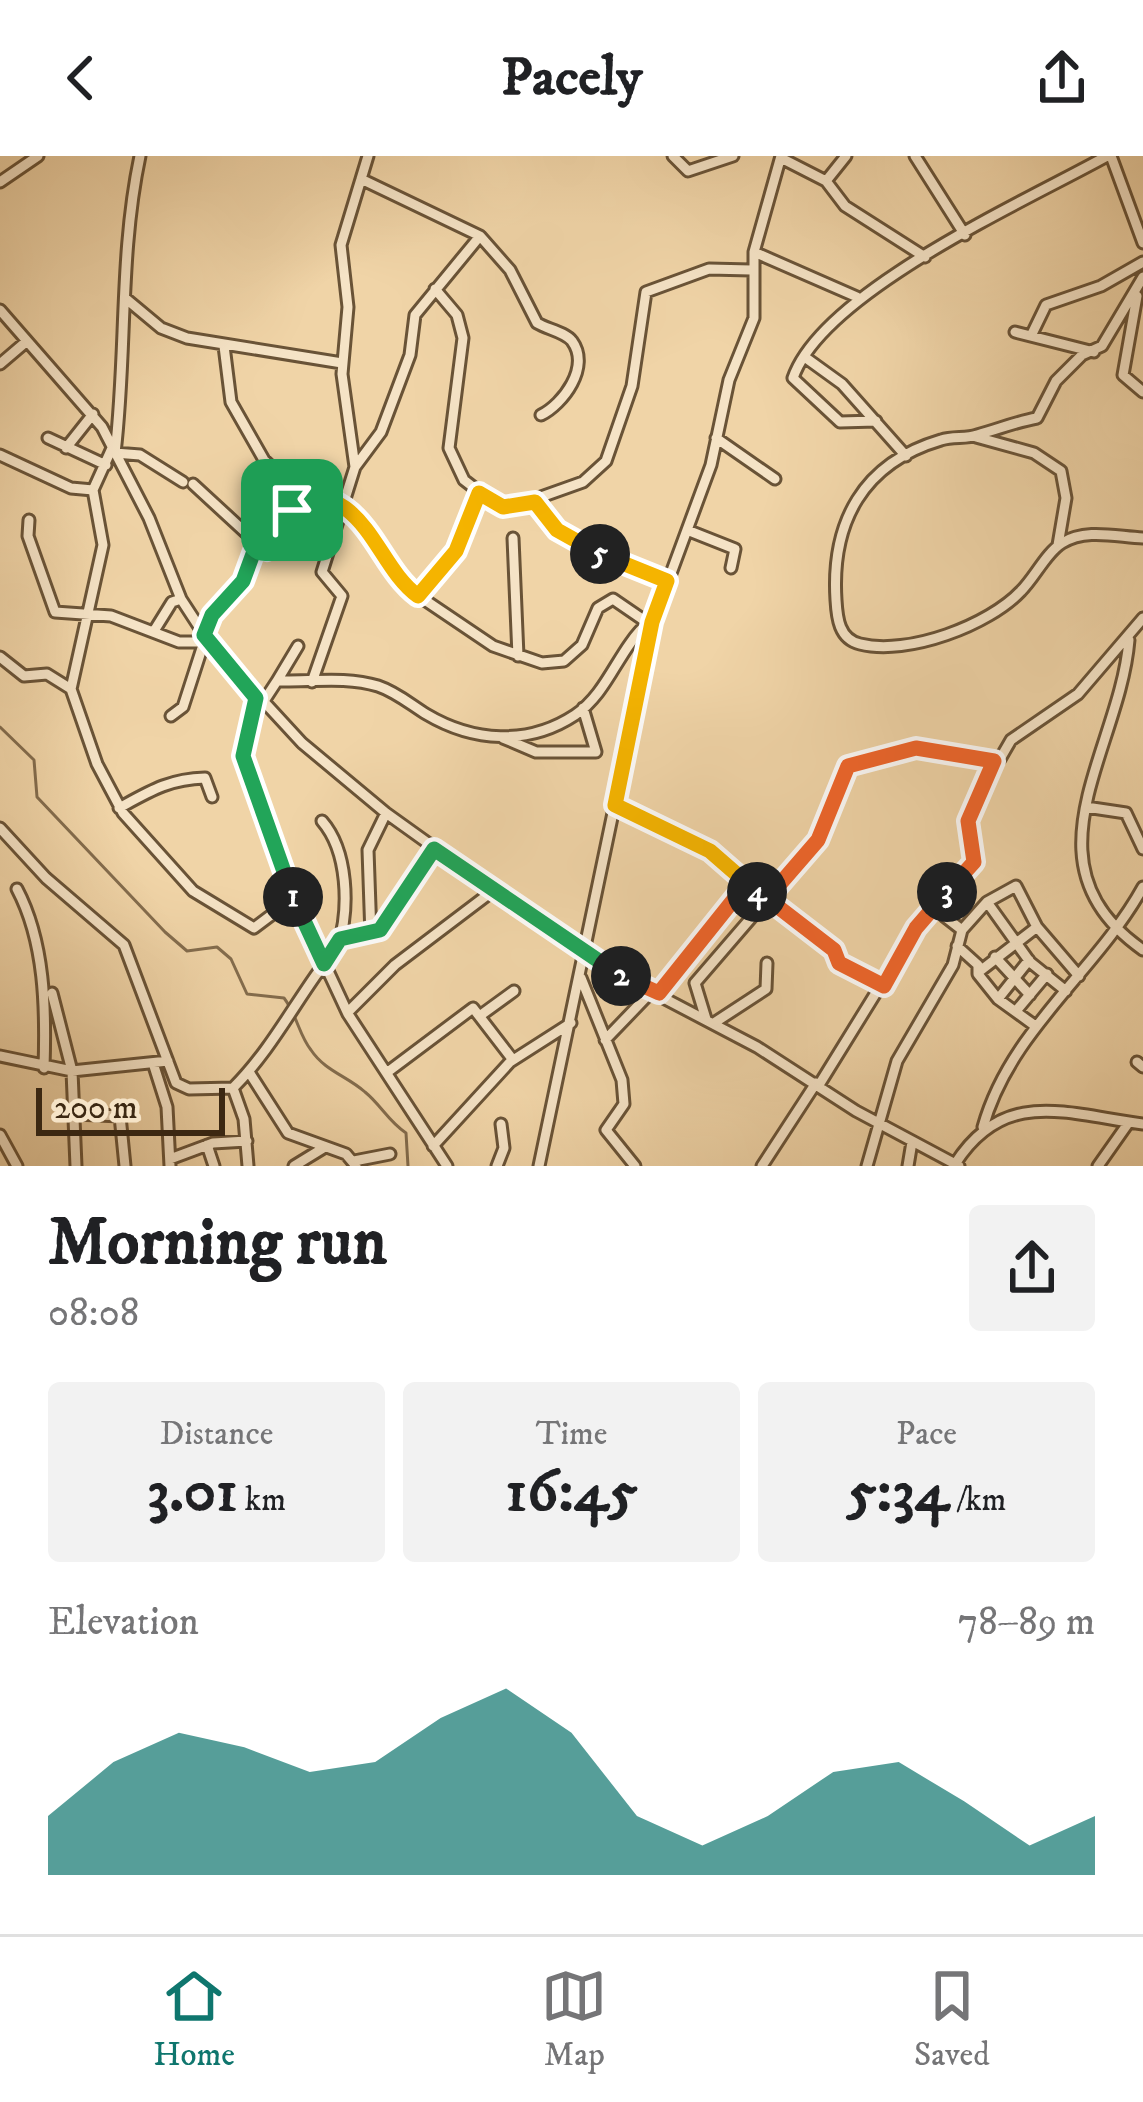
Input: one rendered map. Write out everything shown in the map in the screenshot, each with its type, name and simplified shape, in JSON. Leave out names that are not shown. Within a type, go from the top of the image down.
[{"type":"street","points":[[0,182],[38,156]]},
{"type":"street","points":[[140,156],[127,221],[113,450],[93,490],[104,541],[71,689],[119,808],[193,891],[251,927],[294,898]]},
{"type":"street","points":[[312,682],[341,596],[322,572],[355,467],[342,363],[348,307],[341,240],[368,156]]},
{"type":"street","points":[[673,156],[688,171],[733,156]]},
{"type":"street","points":[[826,181],[846,156]]},
{"type":"street","points":[[915,156],[965,235]]},
{"type":"street","points":[[876,421],[846,424],[823,411],[793,378],[857,297],[1109,156],[1143,243]]},
{"type":"street","points":[[539,1166],[571,1023],[580,952],[599,893],[651,620],[687,530],[729,380],[754,318],[754,252],[781,157],[826,181],[845,206],[925,257]]},
{"type":"street","points":[[361,179],[480,236],[510,270],[537,323],[567,336],[575,348],[572,383],[542,416]]},
{"type":"street","points":[[355,467],[381,432],[410,355],[412,320],[480,236]]},
{"type":"street","points":[[754,252],[857,297]]},
{"type":"street","points":[[1031,336],[1046,305],[1101,286],[1143,262]]},
{"type":"street","points":[[435,289],[457,315],[463,338],[449,448],[461,476],[503,507],[535,502],[591,478],[606,461],[632,386],[646,293],[709,269],[752,270]]},
{"type":"street","points":[[975,437],[1012,420],[1037,418],[1056,381],[1082,355],[1094,352],[1142,283]]},
{"type":"street","points":[[1142,283],[1124,375],[1143,392]]},
{"type":"street","points":[[124,298],[161,328],[224,346],[342,363]]},
{"type":"street","points":[[0,310],[93,414],[181,598],[206,640],[260,701],[386,813],[580,952],[710,1021],[878,1124],[957,1165],[1034,1025],[1118,930],[1143,887]]},
{"type":"street","points":[[1015,332],[1094,352]]},
{"type":"street","points":[[0,364],[27,341]]},
{"type":"street","points":[[224,346],[228,391],[241,427],[284,482],[305,496],[345,508],[377,538],[397,575],[418,596],[493,646],[518,656],[564,661],[582,645],[595,613],[609,600],[651,620]]},
{"type":"street","points":[[806,358],[842,384],[906,456]]},
{"type":"street","points":[[66,448],[93,414]]},
{"type":"street","points":[[975,437],[1034,452],[1061,471],[1066,498],[1058,545],[1021,592],[976,622],[906,642],[856,643],[837,617],[842,524],[875,477],[906,456],[943,439],[975,437]]},
{"type":"street","points":[[48,438],[106,465]]},
{"type":"street","points":[[716,438],[775,479]]},
{"type":"street","points":[[113,450],[140,455],[188,483],[267,550],[299,531],[284,482]]},
{"type":"street","points":[[0,455],[64,485],[93,490]]},
{"type":"street","points":[[418,596],[456,551],[479,493]]},
{"type":"street","points":[[535,502],[550,524],[578,545],[667,581]]},
{"type":"street","points":[[29,520],[28,536],[51,609],[111,616],[184,643],[206,640]]},
{"type":"street","points":[[687,530],[735,548],[731,568]]},
{"type":"street","points":[[1058,545],[1097,534],[1143,538]]},
{"type":"street","points":[[513,538],[518,656]]},
{"type":"street","points":[[171,716],[183,707],[212,615],[243,581],[257,543]]},
{"type":"street","points":[[154,631],[172,602],[181,598]]},
{"type":"street","points":[[710,1021],[695,983],[818,840],[848,766],[916,748],[994,761],[1004,756],[1011,740],[1078,694],[1129,640],[1143,618]]},
{"type":"street","points":[[503,738],[535,731],[583,708],[605,683],[624,644],[651,620]]},
{"type":"street","points":[[1129,640],[1086,807],[1084,880],[1118,930],[1143,950]]},
{"type":"street","points":[[298,646],[260,701],[243,756],[294,898],[324,964],[348,1012],[447,1166]]},
{"type":"street","points":[[0,657],[19,674],[47,674],[71,689]]},
{"type":"street","points":[[278,681],[380,687],[454,727],[503,738],[536,752],[596,752],[583,708]]},
{"type":"street","points":[[762,1166],[857,1017],[884,986],[916,928],[974,862],[968,821],[994,761]]},
{"type":"street","points":[[119,808],[152,787],[174,781],[206,778],[212,797]]},
{"type":"street","points":[[615,805],[710,851],[834,950],[839,963],[884,986]]},
{"type":"street","points":[[1086,807],[1126,813],[1143,848]]},
{"type":"street","points":[[371,936],[368,850],[386,813]]},
{"type":"street","points":[[0,828],[46,878],[124,945],[176,1083],[184,1088],[233,1088],[338,943],[344,903],[340,866],[334,836],[322,821]]},
{"type":"street","points":[[338,943],[371,936],[384,926],[434,849]]},
{"type":"street","points":[[605,1040],[656,992],[747,883]]},
{"type":"street","points":[[867,1166],[900,1054],[953,965],[962,930],[987,902],[1016,886],[1037,927],[1079,976]]},
{"type":"street","points":[[952,888],[941,909],[962,930]]},
{"type":"street","points":[[16,889],[32,922],[40,963],[44,1069]]},
{"type":"street","points":[[348,1012],[395,965],[494,890]]},
{"type":"street","points":[[987,902],[1029,960],[1066,991]]},
{"type":"street","points":[[978,972],[1014,940],[1037,927]]},
{"type":"street","points":[[956,946],[978,965],[998,999],[1034,1025]]},
{"type":"street","points":[[995,957],[1030,995]]},
{"type":"street","points":[[998,999],[1029,960]]},
{"type":"street","points":[[710,1021],[766,988],[766,963]]},
{"type":"street","points":[[579,967],[625,1100],[606,1130],[635,1166]]},
{"type":"street","points":[[1016,1012],[1047,974]]},
{"type":"street","points":[[481,1015],[514,991]]},
{"type":"street","points":[[52,993],[72,1071],[76,1166]]},
{"type":"street","points":[[389,1071],[471,1009],[481,1015],[513,1060]]},
{"type":"street","points":[[433,1146],[513,1060],[571,1023]]},
{"type":"street","points":[[0,1056],[44,1069],[72,1071],[169,1061]]},
{"type":"street","points":[[153,1064],[167,1107],[170,1163],[207,1145],[248,1141]]},
{"type":"street","points":[[249,1072],[283,1129],[355,1163],[391,1154]]},
{"type":"street","points":[[233,1088],[248,1141],[248,1166]]},
{"type":"street","points":[[982,1127],[1045,1112],[1138,1120]]},
{"type":"street","points":[[76,1114],[119,1115],[125,1166]]},
{"type":"street","points":[[1098,1166],[1138,1120]]},
{"type":"street","points":[[497,1166],[504,1148],[502,1124]]},
{"type":"street","points":[[0,1135],[17,1166]]},
{"type":"street","points":[[908,1166],[912,1142]]},
{"type":"street","points":[[207,1145],[214,1166]]},
{"type":"street","points":[[294,1166],[325,1148]]},
{"type":"waterway","points":[[0,727],[34,760],[37,797],[165,932],[187,951],[217,947],[231,959],[247,994],[284,998],[317,1057],[365,1092],[406,1133],[408,1166]]},
{"type":"route","points":[[292,510],[284,482],[305,496],[345,508],[377,538],[397,575],[418,596],[456,551],[479,493],[503,507],[535,502],[550,524],[578,545],[667,581],[652,622],[615,805],[710,851],[729,864],[766,900],[818,840],[844,769],[873,755],[908,748],[994,761],[968,821],[974,862],[916,928],[884,986],[839,963],[836,951],[802,930],[766,900],[747,883],[659,993],[591,960],[434,849],[380,930],[371,936],[340,939],[324,964],[294,898],[245,763],[243,749],[256,698],[204,635],[212,615],[243,581],[257,543],[267,550],[298,533],[292,510]]}]
